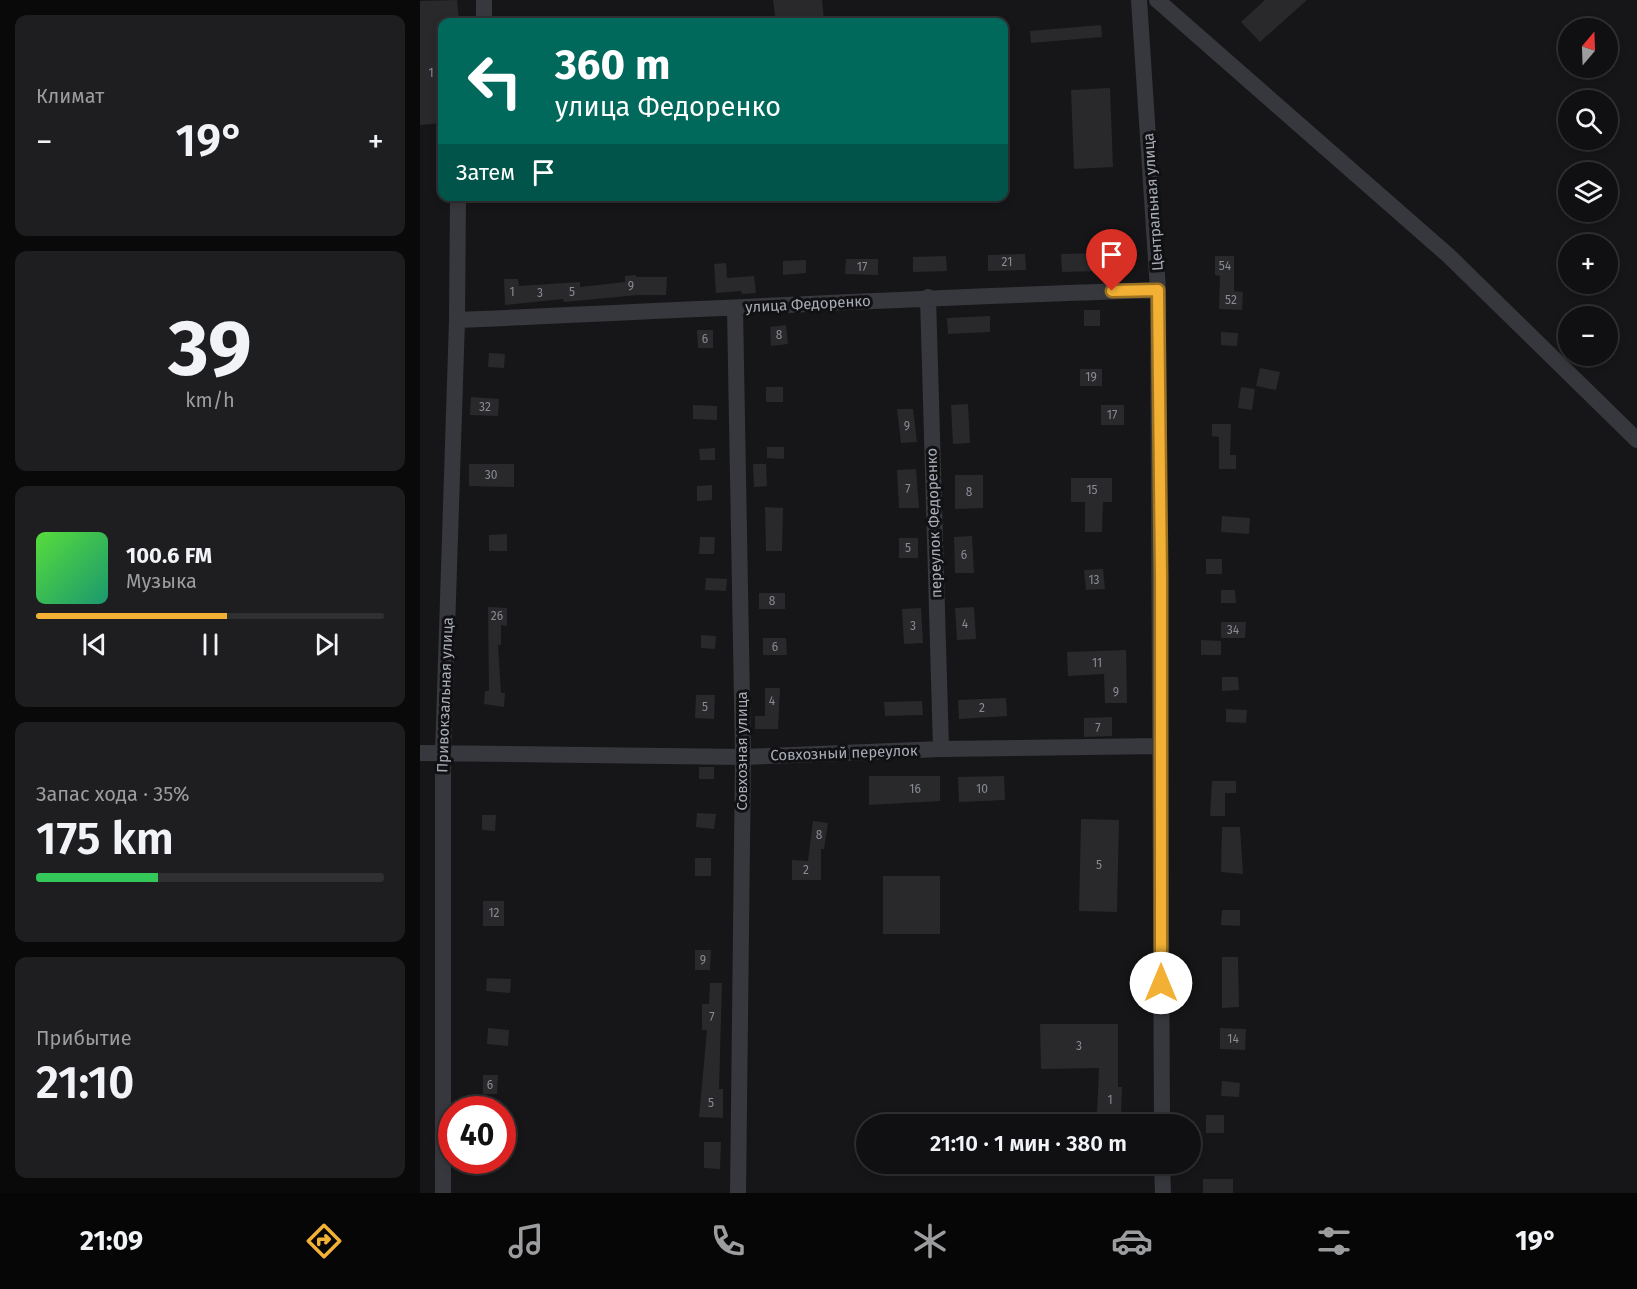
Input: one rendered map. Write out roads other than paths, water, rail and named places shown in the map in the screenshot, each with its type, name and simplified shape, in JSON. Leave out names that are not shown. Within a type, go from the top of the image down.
[{"type":"street","points":[[484,0],[484,18]]},
{"type":"street","name":"Центральная улица","points":[[1139,0],[1158,290],[1162,1114]]},
{"type":"street","points":[[1157,0],[1449,256],[1637,440]]},
{"type":"street","name":"Привокзальная улица","points":[[443,1193],[443,754],[458,320],[459,201]]},
{"type":"street","name":"улица Федоренко","points":[[458,320],[735,309],[928,297],[1158,290]]},
{"type":"street","name":"переулок Федоренко","points":[[928,297],[941,749]]},
{"type":"street","name":"Совхозная улица","points":[[735,309],[742,757],[738,1193]]},
{"type":"street","name":"Совхозный переулок","points":[[420,753],[742,757],[941,749],[1160,746]]},
{"type":"street","points":[[1162,1174],[1163,1193]]}]
